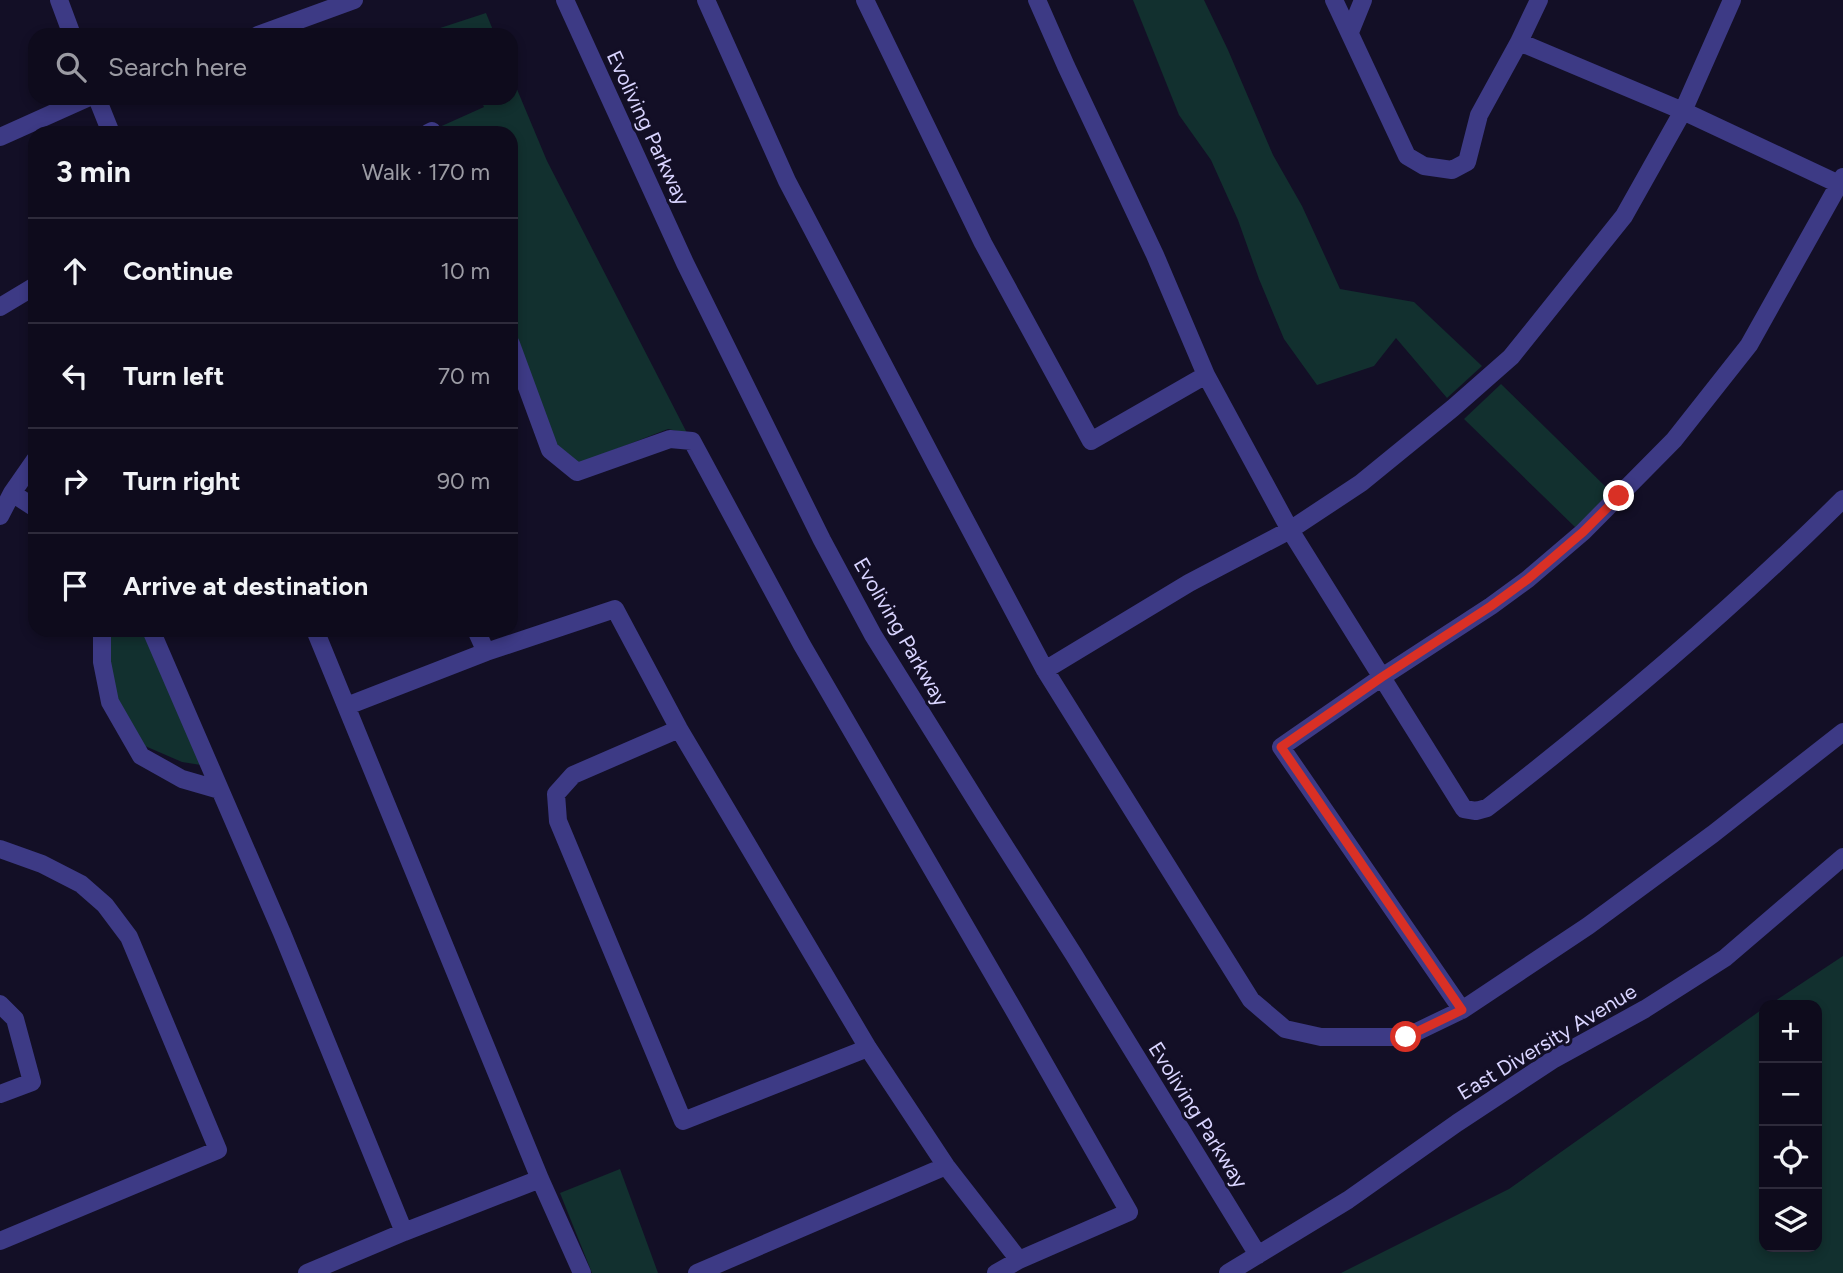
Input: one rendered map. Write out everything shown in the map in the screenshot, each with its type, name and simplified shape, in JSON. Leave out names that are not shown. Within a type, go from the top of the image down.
[{"type":"street","points":[[59,0],[69,28]]},
{"type":"street","points":[[277,28],[354,0]]},
{"type":"street","name":"Evoliving Parkway","points":[[565,0],[685,263],[822,540],[873,635],[1258,1255]]},
{"type":"street","points":[[706,0],[788,181],[1045,670],[1251,1000],[1285,1029],[1321,1037],[1406,1037],[1462,1010],[1588,926],[1713,834],[1843,732]]},
{"type":"street","points":[[865,0],[984,243],[1091,441],[1206,375]]},
{"type":"street","points":[[1037,0],[1155,255],[1206,375],[1290,530],[1464,809],[1476,811],[1487,808],[1565,747],[1785,557],[1843,499]]},
{"type":"street","points":[[1334,0],[1407,156],[1424,166],[1452,170],[1467,162],[1479,116],[1539,0]]},
{"type":"street","points":[[1350,32],[1363,0]]},
{"type":"street","points":[[1045,670],[1189,583],[1290,530],[1361,483],[1511,357],[1623,216],[1683,111],[1732,0]]},
{"type":"street","points":[[1462,1010],[1281,747],[1491,606],[1528,579],[1583,532],[1674,440],[1749,345],[1842,182],[1519,42]]},
{"type":"street","points":[[0,137],[71,105]]},
{"type":"street","points":[[100,105],[108,126]]},
{"type":"street","points":[[0,307],[28,290]]},
{"type":"street","points":[[518,363],[550,450],[577,472],[670,439],[692,442],[802,645],[1129,1212],[1019,1260],[996,1273]]},
{"type":"street","points":[[0,516],[28,470]]},
{"type":"street","points":[[12,494],[28,504]]},
{"type":"street","points":[[347,706],[486,652],[615,609],[679,729],[868,1048],[946,1166],[1019,1260]]},
{"type":"street","points":[[102,637],[102,662],[110,702],[141,756],[182,779],[220,790]]},
{"type":"street","points":[[154,637],[282,933],[404,1232]]},
{"type":"street","points":[[318,637],[582,1273]]},
{"type":"street","points":[[479,637],[486,652]]},
{"type":"street","points":[[679,729],[573,775],[556,794],[558,821],[684,1121],[868,1048]]},
{"type":"street","points":[[0,849],[42,864],[81,884],[105,905],[129,937],[218,1150],[0,1241]]},
{"type":"street","name":"East Diversity Avenue","points":[[1228,1273],[1348,1200],[1554,1059],[1646,1009],[1725,958],[1843,857]]},
{"type":"street","points":[[0,1004],[15,1019],[32,1082],[0,1094]]},
{"type":"street","points":[[697,1273],[946,1166]]},
{"type":"street","points":[[307,1273],[541,1179]]},
{"type":"green space","points":[[1133,0],[1204,0],[1273,155],[1302,206],[1340,289],[1414,302],[1482,366],[1447,398],[1396,338],[1374,366],[1317,385],[1284,339],[1238,220],[1211,160],[1179,115]]},
{"type":"green space","points":[[486,13],[492,28],[440,28]]},
{"type":"green space","points":[[518,92],[547,161],[687,433],[668,429],[575,465],[555,444],[518,346],[518,126],[442,126],[484,107],[483,105],[518,105]]},
{"type":"green space","points":[[1501,384],[1611,492],[1576,528],[1464,419]]},
{"type":"green space","points":[[110,637],[149,637],[201,765],[182,762],[145,746],[116,699],[108,664]]},
{"type":"green space","points":[[1843,956],[1843,1273],[1341,1273],[1509,1189],[1759,1012],[1759,1252],[1822,1252],[1822,1000],[1777,1000]]},
{"type":"green space","points":[[620,1169],[658,1273],[592,1273],[560,1193]]},
{"type":"route","points":[[1406,1037],[1462,1010],[1281,747],[1528,579],[1583,532],[1619,496]]}]
